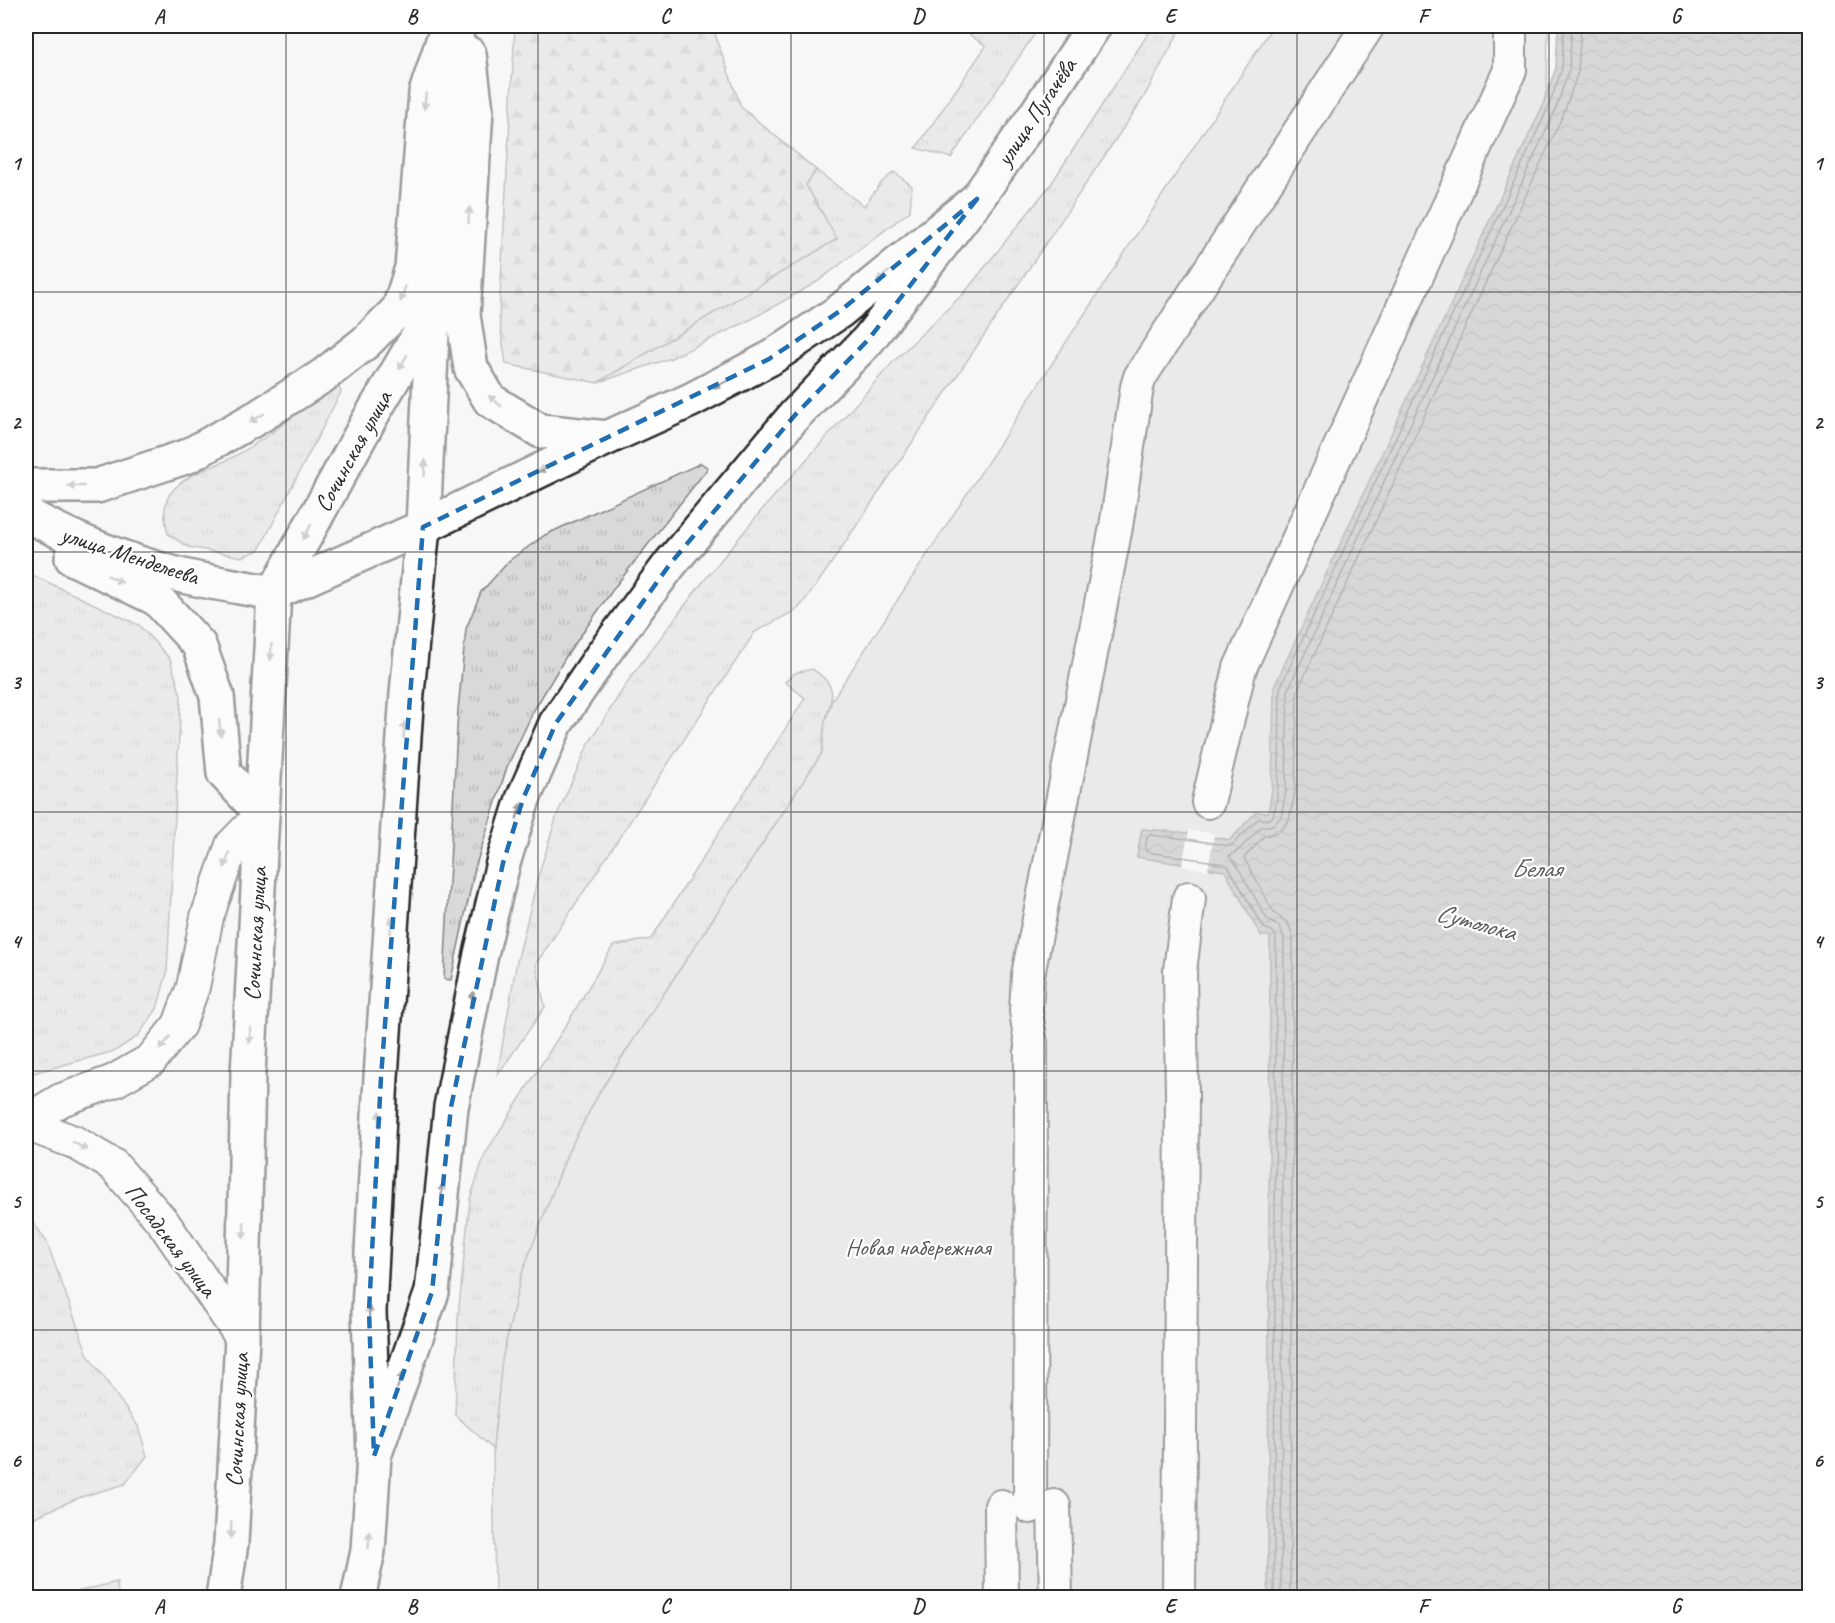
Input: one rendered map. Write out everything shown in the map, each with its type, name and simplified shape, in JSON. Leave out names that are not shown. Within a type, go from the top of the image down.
[{"type":"main road","points":[[26,486],[97,486],[188,456],[258,417],[324,375],[366,342],[399,309],[412,268],[426,93],[449,26]]},
{"type":"main road","name":"Сочинская улица","points":[[358,1598],[369,1551],[374,1456],[369,1311],[381,1077],[407,693],[423,527],[432,312],[458,26]]},
{"type":"main road","points":[[465,26],[476,110],[463,315],[471,368],[490,400],[541,431],[607,438]]},
{"type":"main road","name":"улица Пугачёва","points":[[976,199],[1094,26]]},
{"type":"main road","points":[[274,593],[423,527],[691,400],[769,359],[840,311],[976,199]]},
{"type":"main road","points":[[374,1456],[432,1292],[451,1107],[481,954],[497,886],[523,799],[556,723],[603,654],[670,564],[795,415],[868,340],[976,199]]},
{"type":"main road","name":"Сочинская улица","points":[[223,1598],[231,1543],[242,1338],[248,1074],[274,593],[369,420],[432,312]]},
{"type":"main road","name":"улица Менделеева","points":[[26,514],[50,528],[107,551],[179,575],[274,593]]},
{"type":"main road","points":[[26,534],[157,599],[199,645],[217,696],[224,773],[262,814]]},
{"type":"street","points":[[1002,1598],[1029,1506],[1031,1043],[1026,1011],[1028,975],[1116,527],[1137,387],[1140,377],[1368,26]]},
{"type":"street","points":[[1208,802],[1240,668],[1510,70],[1510,26]]},
{"type":"street","points":[[26,1122],[61,1100],[114,1081],[151,1060],[180,1025],[193,987],[207,917],[232,845],[262,814]]},
{"type":"street","points":[[1179,1598],[1182,1106],[1180,971],[1189,897]]},
{"type":"street","name":"Посадская улица","points":[[26,1122],[74,1142],[114,1165],[163,1222],[242,1338]]},
{"type":"street","points":[[1029,1506],[1056,1598]]},
{"type":"highlighted area","points":[[977,199],[868,340],[795,415],[670,564],[556,723],[523,799],[503,863],[451,1107],[432,1292],[374,1456],[369,1311],[381,1077],[423,527],[769,359],[840,311]]},
{"type":"green space","points":[[515,26],[712,26],[741,107],[816,170],[806,185],[837,239],[597,383],[506,364],[499,317]]},
{"type":"green space","points":[[957,26],[1040,26],[951,158],[916,148],[986,46]]},
{"type":"green space","points":[[1153,26],[1182,26],[1144,97],[816,586],[798,609],[755,632],[536,964],[545,1007],[497,1076],[516,966],[538,877],[557,815],[589,743],[630,678],[698,588],[761,511],[893,362],[965,292],[1051,184]]},
{"type":"green space","name":"Новая набережная","points":[[1273,26],[1548,26],[1547,88],[1543,105],[1409,397],[1272,791],[1268,813],[1256,813],[1230,840],[1142,829],[1137,857],[1225,871],[1261,935],[1270,936],[1268,1597],[495,1598],[493,1449],[502,1360],[521,1276],[568,1152],[602,1088],[822,753],[825,722],[832,700]]},
{"type":"green space","points":[[816,170],[864,206],[882,182],[894,172],[912,186],[910,211],[817,282],[748,321],[671,358],[597,383],[837,239],[806,185]]},
{"type":"green space","points":[[339,387],[341,392],[259,550],[242,557],[188,547],[168,534],[165,519],[166,503],[176,487],[197,473],[242,452],[324,393]]},
{"type":"green space","points":[[701,463],[708,468],[614,588],[565,658],[534,710],[507,767],[475,868],[451,980],[444,979],[458,710],[466,629],[481,592],[510,560],[545,535]]},
{"type":"green space","points":[[26,572],[139,625],[170,659],[181,696],[167,973],[157,1009],[138,1036],[115,1051],[26,1075]]},
{"type":"green space","points":[[812,669],[827,682],[832,694],[824,727],[822,753],[602,1088],[568,1152],[521,1276],[502,1360],[493,1449],[455,1415],[458,1317],[470,1199],[485,1154],[613,946],[651,939],[805,698],[785,682],[795,673]]},
{"type":"green space","points":[[26,1213],[46,1240],[88,1355],[138,1426],[147,1456],[125,1484],[78,1498],[26,1521]]},
{"type":"green space","points":[[117,1582],[118,1597],[55,1597]]},
{"type":"water","name":"Белая","points":[[1558,26],[1809,26],[1809,1597],[1268,1597],[1270,936],[1261,936],[1225,871],[1137,857],[1142,829],[1230,840],[1256,812],[1268,813],[1272,791],[1274,687],[1543,105],[1556,67]]},
{"type":"pier","points":[[1189,830],[1214,834],[1208,870],[1182,866]]},
{"type":"water label","name":"Сутолока","points":[[1476,922]]}]
